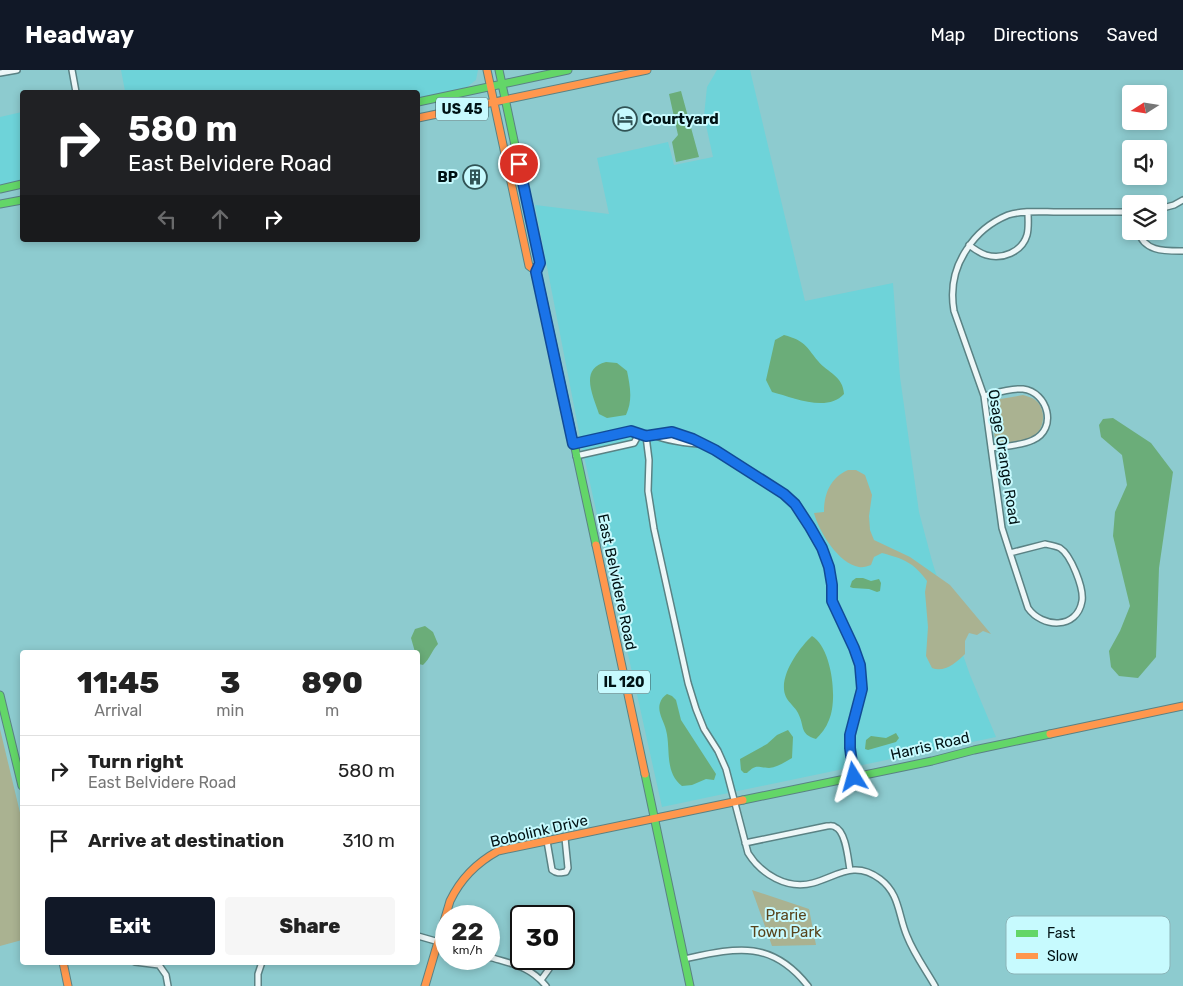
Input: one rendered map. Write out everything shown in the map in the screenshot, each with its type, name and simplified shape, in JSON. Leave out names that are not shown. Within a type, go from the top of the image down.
[{"type":"main road","name":"IL 120","points":[[488,70],[494,102]]},
{"type":"main road","name":"East Belvidere Road","points":[[500,70],[540,263],[536,272],[690,986]]},
{"type":"main road","name":"US 45","points":[[420,102],[568,70]]},
{"type":"main road","name":"US 45","points":[[420,118],[647,70]]},
{"type":"main road","name":"East Belvidere Road","points":[[494,102],[529,266],[536,272]]},
{"type":"main road","points":[[0,189],[20,184]]},
{"type":"main road","points":[[0,204],[20,200]]},
{"type":"main road","points":[[0,695],[20,778]]},
{"type":"main road","name":"Harris Road","points":[[653,819],[1183,706]]},
{"type":"main road","name":"Bobolink Drive","points":[[449,905],[460,881],[466,874],[479,862],[498,851],[653,819]]},
{"type":"main road","name":"Bobolink Drive","points":[[425,986],[435,952]]},
{"type":"main road","points":[[64,965],[68,986]]},
{"type":"street","points":[[0,73],[16,70]]},
{"type":"street","points":[[72,70],[76,90]]},
{"type":"street","points":[[1167,207],[1183,200]]},
{"type":"street","points":[[969,245],[985,255],[1002,256],[1014,252],[1025,240],[1028,232],[1028,212]]},
{"type":"street","name":"Osage Orange Road","points":[[1010,553],[1045,544],[1060,548],[1068,556],[1080,584],[1082,601],[1075,615],[1069,620],[1054,623],[1041,620],[1032,613],[1028,608],[1010,553],[1002,528],[984,396],[954,311],[952,287],[960,258],[969,245],[987,226],[1010,215],[1028,212],[1122,212]]},
{"type":"street","points":[[1142,240],[1149,247],[1158,250],[1183,251]]},
{"type":"street","points":[[984,396],[1022,389],[1038,396],[1048,412],[1046,427],[1034,440],[991,448]]},
{"type":"street","points":[[573,444],[631,431],[646,436],[653,434],[659,438],[701,444],[715,450],[784,494],[794,503],[822,548],[829,567],[832,601],[860,665],[862,689],[850,735],[854,777]]},
{"type":"street","points":[[576,456],[634,442],[639,434]]},
{"type":"street","points":[[646,436],[649,460],[648,490],[654,529],[688,683],[704,729],[718,751],[726,769],[745,843],[754,863],[763,871],[790,883],[814,883],[850,870],[858,870],[874,875],[894,892],[907,937],[935,986]]},
{"type":"street","points":[[745,843],[827,826],[835,827],[844,838],[850,870]]},
{"type":"street","points":[[547,841],[552,870],[555,873],[560,873],[566,872],[568,868],[565,838]]},
{"type":"street","points":[[420,937],[435,941]]},
{"type":"street","points":[[684,959],[719,952],[752,950],[784,962],[797,972],[808,986]]},
{"type":"street","points":[[153,965],[159,966],[166,975],[168,986]]},
{"type":"street","points":[[258,986],[258,974],[261,965]]},
{"type":"street","points":[[528,970],[546,986]]},
{"type":"street","points":[[541,980],[549,970]]},
{"type":"shaded area","points":[[121,70],[478,70],[476,80],[467,87],[420,98],[420,90],[125,90]]},
{"type":"shaded area","points":[[717,70],[750,70],[805,301],[893,283],[900,377],[919,512],[947,609],[970,675],[996,737],[662,807],[582,447],[535,205],[609,214],[597,158],[668,142],[674,165],[713,157],[704,116],[707,87]]},
{"type":"shaded area","points":[[681,91],[699,157],[676,162],[672,142],[678,135],[669,94]]},
{"type":"shaded area","points":[[20,112],[20,180],[0,185],[0,117]]},
{"type":"shaded area","points":[[784,335],[804,344],[822,365],[838,379],[844,394],[837,400],[819,403],[799,400],[772,392],[766,380],[775,340]]},
{"type":"shaded area","points":[[606,362],[617,363],[627,371],[630,398],[626,415],[607,418],[599,414],[591,391],[590,377],[598,365]]},
{"type":"shaded area","points":[[1113,418],[1151,443],[1173,472],[1159,568],[1156,657],[1138,678],[1119,676],[1111,667],[1109,651],[1120,631],[1130,606],[1113,536],[1115,512],[1127,485],[1122,455],[1101,437],[1099,425],[1103,419]]},
{"type":"shaded area","points":[[856,578],[871,581],[879,579],[881,583],[880,591],[850,587],[852,581]]},
{"type":"shaded area","points":[[425,626],[433,632],[438,644],[423,665],[420,664],[420,650],[414,650],[411,638],[415,629]]},
{"type":"shaded area","points":[[812,636],[819,642],[829,663],[833,688],[832,711],[829,720],[816,739],[807,735],[803,729],[798,713],[787,699],[784,689],[784,681],[791,664],[801,648]]},
{"type":"shaded area","points":[[667,694],[676,700],[681,720],[716,774],[714,780],[706,779],[692,785],[682,786],[676,780],[670,767],[666,730],[659,710],[661,700]]},
{"type":"shaded area","points":[[788,730],[793,737],[792,758],[769,768],[755,767],[747,773],[741,770],[740,759]]},
{"type":"shaded area","points":[[896,733],[899,738],[896,742],[868,750],[865,749],[866,740],[871,736],[886,738]]},
{"type":"green space","points":[[1023,395],[1034,399],[1041,407],[1043,417],[1041,428],[1031,438],[996,445],[989,401]]},
{"type":"green space","points":[[848,470],[856,470],[865,475],[872,495],[869,516],[870,530],[874,540],[910,557],[950,585],[991,634],[983,631],[977,635],[969,633],[965,641],[965,654],[950,666],[941,669],[932,668],[926,656],[928,627],[925,592],[927,581],[917,569],[902,559],[882,553],[874,557],[871,565],[860,567],[852,565],[837,554],[820,529],[814,513],[824,512],[825,499],[829,487],[837,477]]},
{"type":"green space","points":[[0,729],[20,813],[20,941],[0,946]]},
{"type":"green space","name":"Prarie Town Park","points":[[752,890],[809,909],[816,945],[772,946]]},
{"type":"traffic: fast","points":[[499,70],[540,263],[537,272],[596,545]]},
{"type":"traffic: fast","points":[[420,102],[568,70]]},
{"type":"traffic: fast","points":[[0,189],[20,184]]},
{"type":"traffic: fast","points":[[0,204],[20,200]]},
{"type":"traffic: fast","points":[[0,695],[20,778]]},
{"type":"traffic: fast","points":[[743,800],[932,761],[1050,734]]},
{"type":"traffic: fast","points":[[645,774],[690,986]]},
{"type":"traffic: slow","points":[[487,70],[529,266],[537,272]]},
{"type":"traffic: slow","points":[[420,118],[647,70]]},
{"type":"traffic: slow","points":[[596,545],[645,774]]},
{"type":"traffic: slow","points":[[1050,734],[1183,706]]},
{"type":"traffic: slow","points":[[425,986],[454,893],[470,872],[498,851],[743,800]]},
{"type":"traffic: slow","points":[[64,965],[68,986]]},
{"type":"place","name":"Courtyard","points":[[625,119]]},
{"type":"place","name":"BP","points":[[475,177]]},
{"type":"route","points":[[519,164],[540,263],[536,272],[573,444],[631,431],[646,436],[672,432],[693,439],[715,450],[784,494],[795,504],[822,548],[829,567],[832,601],[860,665],[862,689],[850,735],[854,777]]}]
